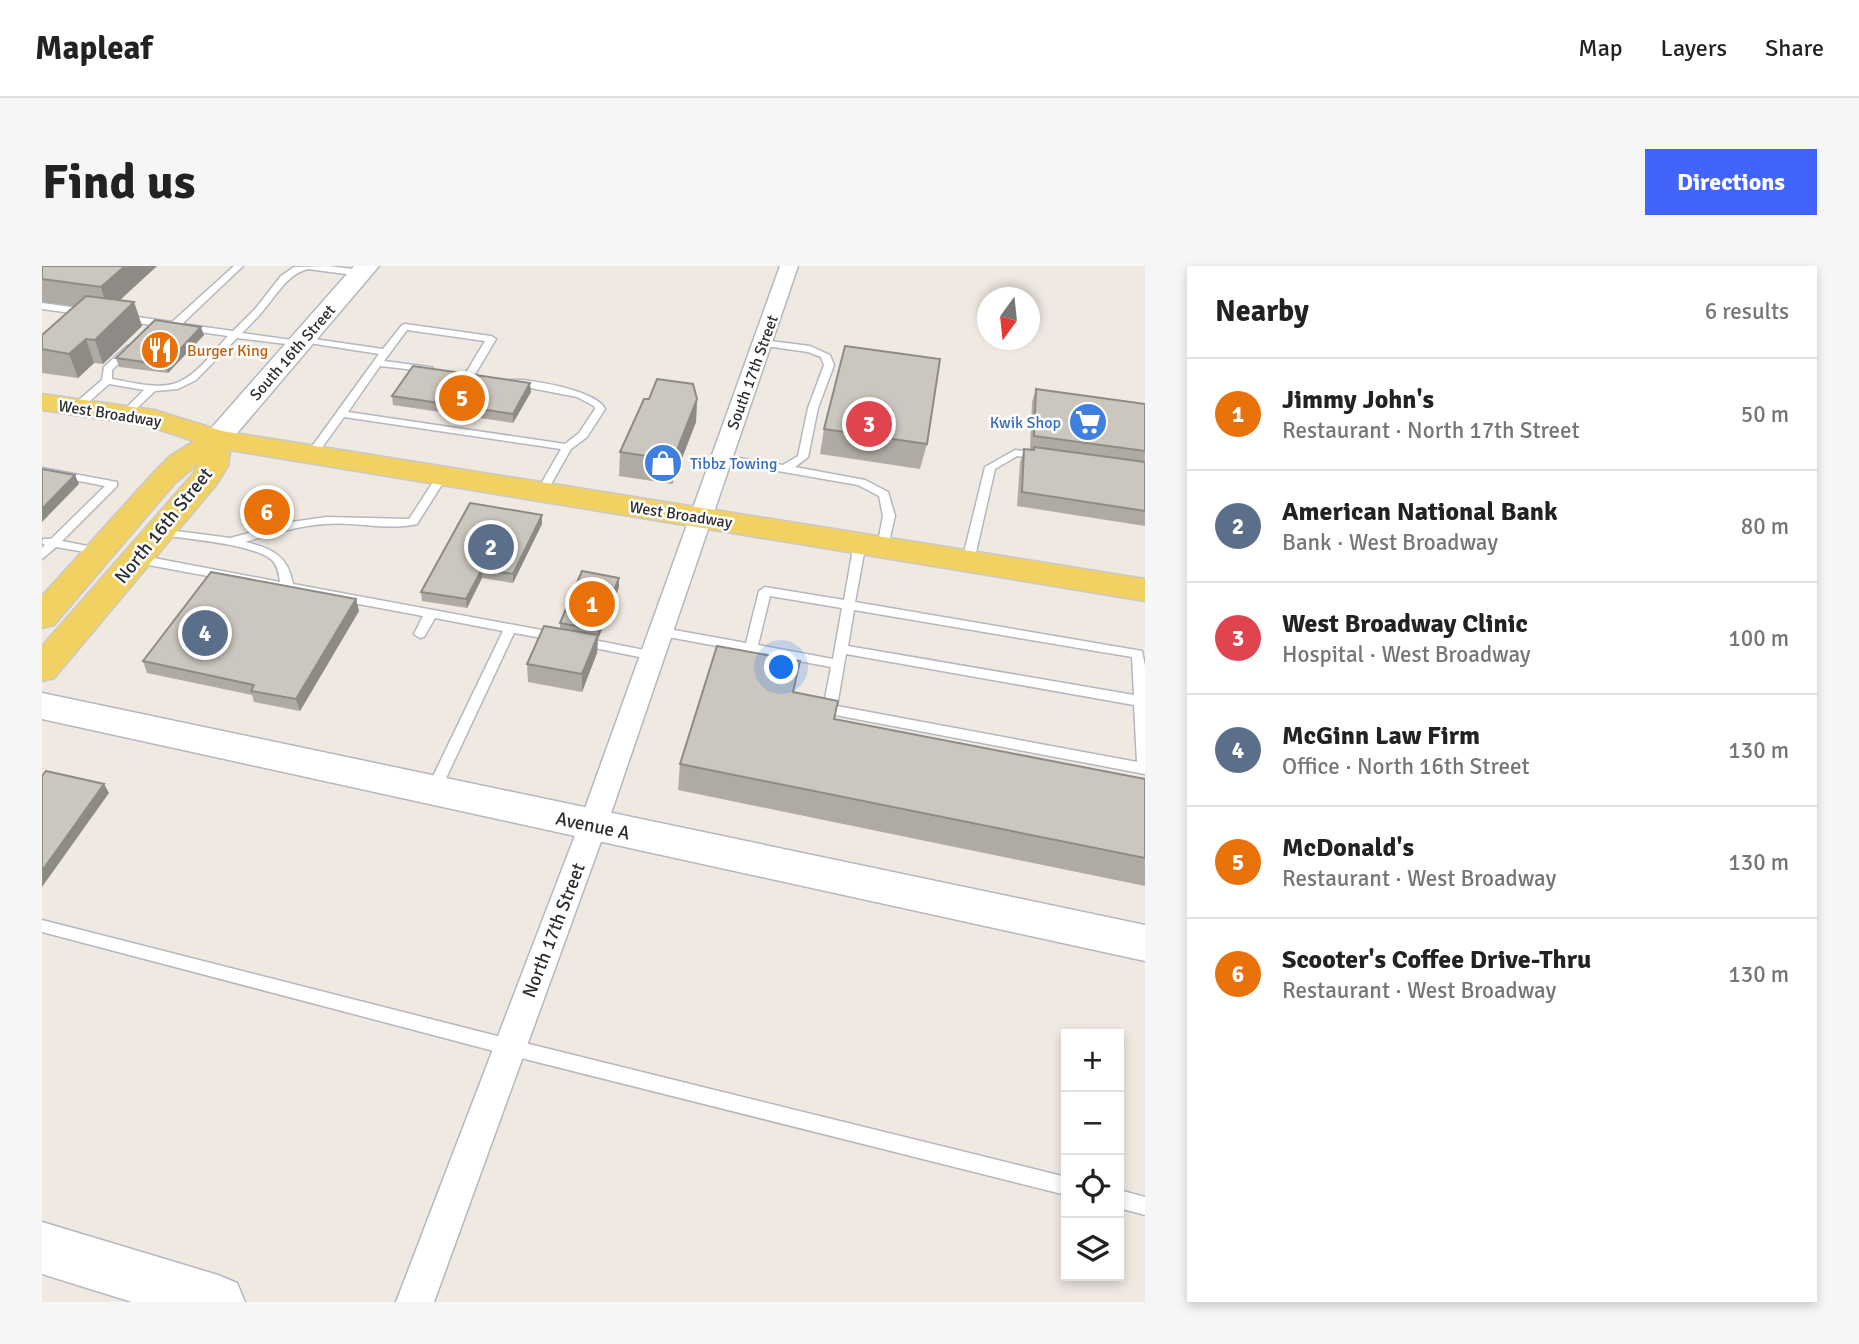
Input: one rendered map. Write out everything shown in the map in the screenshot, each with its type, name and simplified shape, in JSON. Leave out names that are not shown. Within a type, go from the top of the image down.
[{"type":"main road","name":"West Broadway","points":[[42,402],[171,422],[217,439],[1145,590]]},
{"type":"main road","name":"West Broadway","points":[[42,429],[152,443],[217,439]]},
{"type":"main road","name":"North 16th Street","points":[[42,669],[210,472],[217,439]]},
{"type":"main road","name":"North 16th Street","points":[[42,617],[172,469],[217,439]]},
{"type":"street","name":"South 17th Street","points":[[701,517],[789,266]]},
{"type":"street","name":"South 16th Street","points":[[217,439],[364,270]]},
{"type":"street","name":"North 17th Street","points":[[415,1302],[659,644],[701,517]]},
{"type":"street","name":"Avenue A","points":[[42,706],[1145,943]]},
{"type":"street","points":[[42,1248],[218,1302]]},
{"type":"lane","points":[[175,325],[236,267]]},
{"type":"lane","points":[[107,381],[152,388],[175,387],[193,378],[236,334],[293,267],[364,270]]},
{"type":"lane","points":[[42,306],[92,313]]},
{"type":"lane","points":[[118,317],[385,352]]},
{"type":"lane","points":[[146,332],[156,322]]},
{"type":"lane","points":[[312,454],[405,327],[491,339],[470,376]]},
{"type":"lane","points":[[77,407],[107,381],[107,369],[136,341]]},
{"type":"lane","points":[[762,343],[810,349],[825,355],[829,365],[813,408],[803,457],[785,468]]},
{"type":"lane","points":[[377,363],[441,372]]},
{"type":"lane","points":[[501,381],[580,395],[598,404],[600,409],[589,429],[567,447],[542,491]]},
{"type":"lane","points":[[126,413],[152,388]]},
{"type":"lane","points":[[341,414],[567,447]]},
{"type":"lane","points":[[968,561],[990,467],[1016,453],[1056,457]]},
{"type":"lane","points":[[721,458],[861,482],[884,494],[890,516],[872,545],[849,605],[830,709],[1144,769],[1138,654],[849,605],[765,591],[751,648]]},
{"type":"lane","points":[[42,471],[113,484],[48,542],[42,555]]},
{"type":"lane","points":[[230,542],[292,524],[326,520],[400,524],[413,522],[443,475]]},
{"type":"lane","points":[[161,532],[230,542],[272,552],[286,569],[287,586]]},
{"type":"lane","points":[[48,542],[99,552]]},
{"type":"lane","points":[[138,559],[510,628],[659,644],[751,648],[838,664]]},
{"type":"lane","points":[[420,634],[430,613]]},
{"type":"lane","points":[[433,790],[510,628]]},
{"type":"lane","points":[[841,649],[1139,701]]},
{"type":"lane","points":[[42,926],[509,1047],[1061,1185]]},
{"type":"lane","points":[[1124,1200],[1145,1206]]},
{"type":"building","points":[[42,266],[125,266],[101,287],[42,279]]},
{"type":"building","points":[[86,296],[134,302],[95,340],[86,339],[69,354],[42,349],[42,335]]},
{"type":"building","name":"Burger King","points":[[155,320],[201,327],[165,365],[116,358]]},
{"type":"building","points":[[845,346],[940,359],[927,444],[824,429]]},
{"type":"building","points":[[413,366],[530,383],[513,414],[392,396]]},
{"type":"building","points":[[657,379],[693,384],[697,399],[673,460],[620,452],[644,399],[649,399]]},
{"type":"building","points":[[1036,389],[1145,404],[1145,451],[1034,436]]},
{"type":"building","points":[[1034,447],[1145,462],[1145,511],[1022,492],[1024,449],[1034,450]]},
{"type":"building","points":[[42,469],[75,475],[42,509]]},
{"type":"building","points":[[470,503],[542,515],[513,574],[482,569],[466,599],[421,592]]},
{"type":"building","points":[[582,571],[619,578],[598,630],[560,623]]},
{"type":"building","points":[[211,572],[356,599],[296,699],[251,691],[254,685],[143,661]]},
{"type":"building","points":[[544,626],[598,635],[582,674],[527,664]]},
{"type":"building","points":[[717,646],[800,661],[793,692],[838,701],[834,719],[1145,779],[1145,858],[680,764]]},
{"type":"building","points":[[46,771],[104,784],[42,871],[42,776]]},
{"type":"place","name":"Burger King","points":[[160,350]]},
{"type":"place","name":"McDonald's","points":[[462,398]]},
{"type":"place","name":"Kwik Shop","points":[[1088,422]]},
{"type":"place","name":"West Broadway Clinic","points":[[869,424]]},
{"type":"place","name":"Tibbz Towing","points":[[663,463]]},
{"type":"place","name":"Scooter's Coffee Drive-Thru","points":[[267,512]]},
{"type":"place","name":"American National Bank","points":[[491,547]]},
{"type":"place","name":"Jimmy John's","points":[[592,604]]},
{"type":"place","name":"McGinn Law Firm","points":[[205,633]]}]
